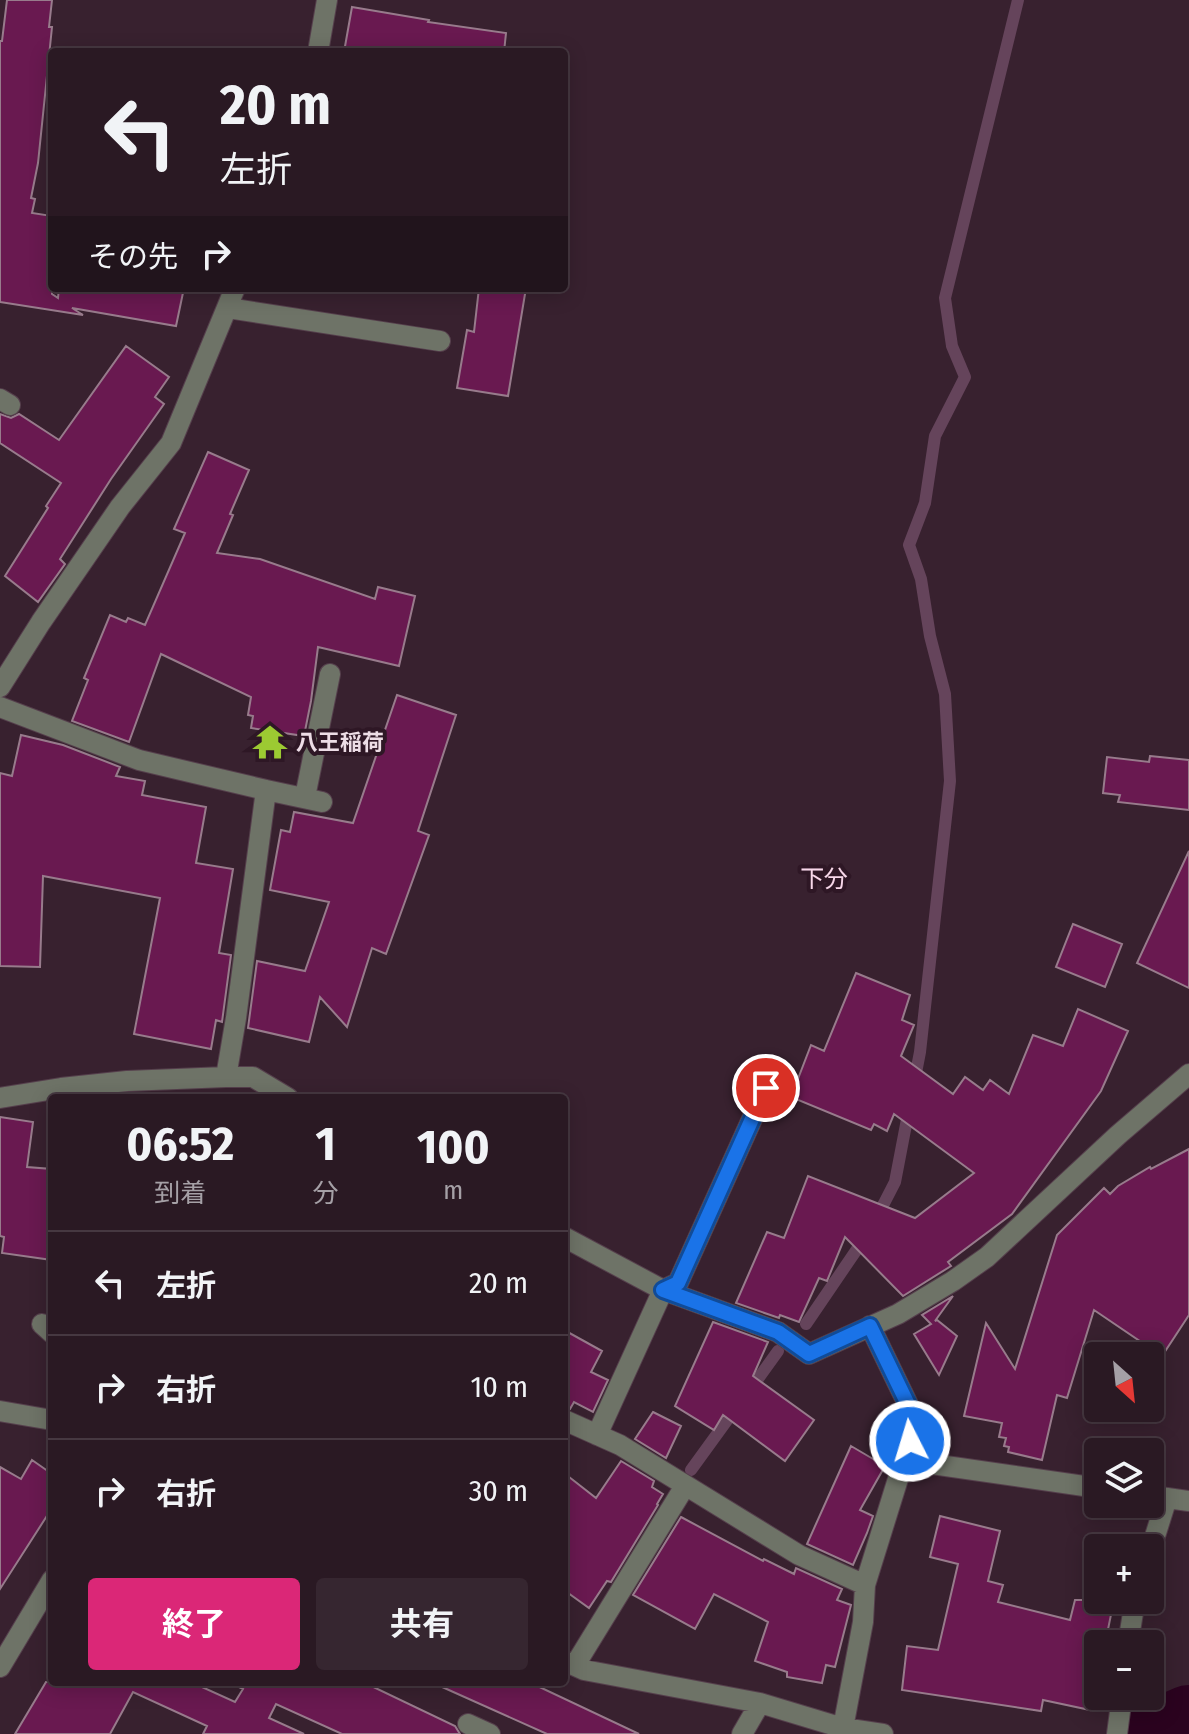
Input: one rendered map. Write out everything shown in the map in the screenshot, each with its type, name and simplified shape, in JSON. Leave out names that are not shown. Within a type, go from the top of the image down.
[{"type":"street","points":[[319,48],[327,0]]},
{"type":"street","points":[[0,687],[120,507],[171,443],[231,298],[418,328],[440,341]]},
{"type":"street","points":[[0,707],[139,760],[314,799],[330,674]]},
{"type":"street","points":[[226,1077],[266,790]]},
{"type":"street","points":[[568,1239],[663,1290],[778,1332],[809,1354],[898,1314],[987,1257],[1118,1135],[1189,1074]]},
{"type":"street","points":[[0,1098],[127,1081],[226,1077],[253,1077],[281,1094]]},
{"type":"street","points":[[597,1435],[663,1290],[678,1283],[766,1088]]},
{"type":"street","points":[[843,1728],[863,1622],[865,1585],[916,1421],[870,1326]]},
{"type":"street","points":[[0,1411],[48,1419]]},
{"type":"street","points":[[568,1422],[620,1445],[799,1555],[865,1585]]},
{"type":"street","points":[[904,1460],[1084,1486]]},
{"type":"street","points":[[685,1486],[570,1663],[584,1670],[760,1703],[843,1728],[883,1734]]},
{"type":"street","points":[[1164,1498],[1189,1501]]},
{"type":"street","points":[[0,1667],[5,1646],[48,1586]]},
{"type":"street","points":[[744,1734],[760,1703]]},
{"type":"street","points":[[1117,1734],[1120,1710]]},
{"type":"street","points":[[468,1724],[490,1734]]},
{"type":"building","points":[[7,0],[52,0],[38,163],[31,198],[35,199],[32,213],[48,215],[48,292],[58,298],[59,292],[183,292],[176,326],[72,308],[83,315],[0,302],[2,41]]},
{"type":"building","points":[[352,7],[506,33],[504,48],[345,48]]},
{"type":"building","points":[[479,292],[525,292],[508,396],[457,388],[467,330],[474,332]]},
{"type":"building","points":[[126,346],[169,377],[155,397],[164,404],[60,559],[65,564],[38,602],[5,576],[61,483],[0,443],[0,414],[11,418],[19,414],[59,440]]},
{"type":"building","points":[[208,452],[249,470],[217,553],[260,559],[375,599],[378,587],[415,596],[399,666],[318,647],[304,736],[251,728],[253,716],[248,715],[251,697],[161,654],[129,742],[72,721],[88,680],[84,678],[110,615],[145,625],[185,533],[174,529]]},
{"type":"building","points":[[397,695],[456,715],[418,831],[429,835],[386,954],[372,948],[347,1027],[320,997],[309,1042],[248,1028],[257,961],[305,971],[329,902],[270,890],[281,830],[290,832],[294,812],[353,823]]},
{"type":"building","points":[[21,735],[63,745],[120,767],[116,776],[145,781],[142,795],[206,807],[196,863],[233,869],[219,953],[231,955],[222,1022],[216,1020],[211,1049],[134,1034],[160,898],[43,876],[40,967],[0,966],[0,773],[12,776]]},
{"type":"building","points":[[1150,756],[1189,760],[1189,810],[1118,802],[1120,795],[1103,793],[1107,757],[1149,762]]},
{"type":"building","points":[[1189,851],[1189,988],[1137,963]]},
{"type":"building","points":[[1073,924],[1122,944],[1105,987],[1056,967]]},
{"type":"building","points":[[856,973],[910,995],[902,1020],[914,1025],[901,1056],[953,1094],[965,1077],[983,1090],[990,1080],[1009,1094],[1033,1035],[1063,1046],[1078,1009],[1128,1031],[1101,1091],[1012,1214],[948,1262],[951,1266],[903,1296],[845,1237],[827,1281],[819,1278],[799,1322],[736,1303],[767,1232],[784,1238],[808,1176],[915,1218],[974,1173],[894,1114],[887,1131],[874,1124],[871,1130],[791,1097],[811,1045],[824,1051]]},
{"type":"building","points":[[0,1117],[33,1122],[27,1167],[48,1169],[48,1259],[2,1253],[4,1237],[0,1236]]},
{"type":"building","points":[[1189,1149],[1189,1315],[1164,1353],[1164,1342],[1141,1342],[1094,1310],[1067,1398],[1057,1395],[1042,1460],[1008,1452],[1009,1447],[1004,1446],[1006,1438],[999,1437],[1002,1423],[964,1416],[986,1323],[1015,1369],[1057,1235],[1104,1188],[1110,1194],[1118,1186]]},
{"type":"building","points":[[953,1296],[935,1321],[957,1336],[939,1375],[914,1334],[931,1324],[922,1315]]},
{"type":"building","points":[[713,1322],[768,1342],[753,1376],[814,1420],[785,1461],[723,1415],[714,1430],[675,1406]]},
{"type":"building","points":[[568,1332],[602,1351],[591,1372],[608,1380],[593,1412],[574,1402],[570,1409]]},
{"type":"building","points":[[653,1412],[681,1426],[666,1458],[635,1439]]},
{"type":"building","points":[[851,1446],[885,1466],[860,1510],[873,1516],[853,1565],[807,1544]]},
{"type":"building","points":[[32,1460],[48,1471],[48,1514],[0,1589],[0,1467],[21,1479]]},
{"type":"building","points":[[621,1461],[654,1481],[652,1487],[663,1494],[611,1582],[607,1581],[589,1608],[568,1593],[568,1476],[596,1498]]},
{"type":"building","points":[[940,1516],[1000,1531],[988,1581],[1003,1585],[998,1602],[1070,1620],[1075,1600],[1084,1600],[1084,1614],[1111,1614],[1108,1630],[1084,1630],[1084,1709],[1043,1700],[1041,1711],[902,1690],[907,1646],[938,1650],[958,1564],[930,1557]]},
{"type":"building","points":[[681,1517],[763,1561],[794,1574],[796,1568],[842,1589],[837,1600],[851,1605],[835,1667],[826,1665],[822,1683],[787,1677],[787,1672],[755,1661],[768,1622],[714,1594],[695,1629],[633,1595]]},
{"type":"building","points":[[48,1682],[48,1686],[200,1686],[235,1702],[243,1689],[237,1686],[371,1686],[455,1726],[460,1734],[342,1734],[276,1704],[269,1718],[304,1734],[203,1734],[207,1726],[133,1692],[110,1734],[15,1734]]},
{"type":"building","points":[[440,1686],[537,1686],[639,1734],[547,1734]]},
{"type":"waterway","points":[[914,1083],[950,781],[945,694],[930,636],[921,579],[909,545],[925,503],[935,436],[965,377],[952,346],[945,298],[1018,0]]},
{"type":"waterway","points":[[877,1217],[895,1182],[909,1109]]},
{"type":"waterway","points":[[806,1324],[866,1236]]},
{"type":"waterway","points":[[750,1390],[778,1351]]},
{"type":"waterway","points":[[691,1470],[736,1408]]},
{"type":"waterway","points":[[1159,1734],[1189,1721]]},
{"type":"place","name":"八王稲荷","points":[[270,742]]},
{"type":"district","name":"下分","points":[[824,879]]},
{"type":"route","points":[[766,1088],[678,1283],[663,1290],[778,1332],[809,1354],[870,1326],[916,1421],[910,1441]]}]
